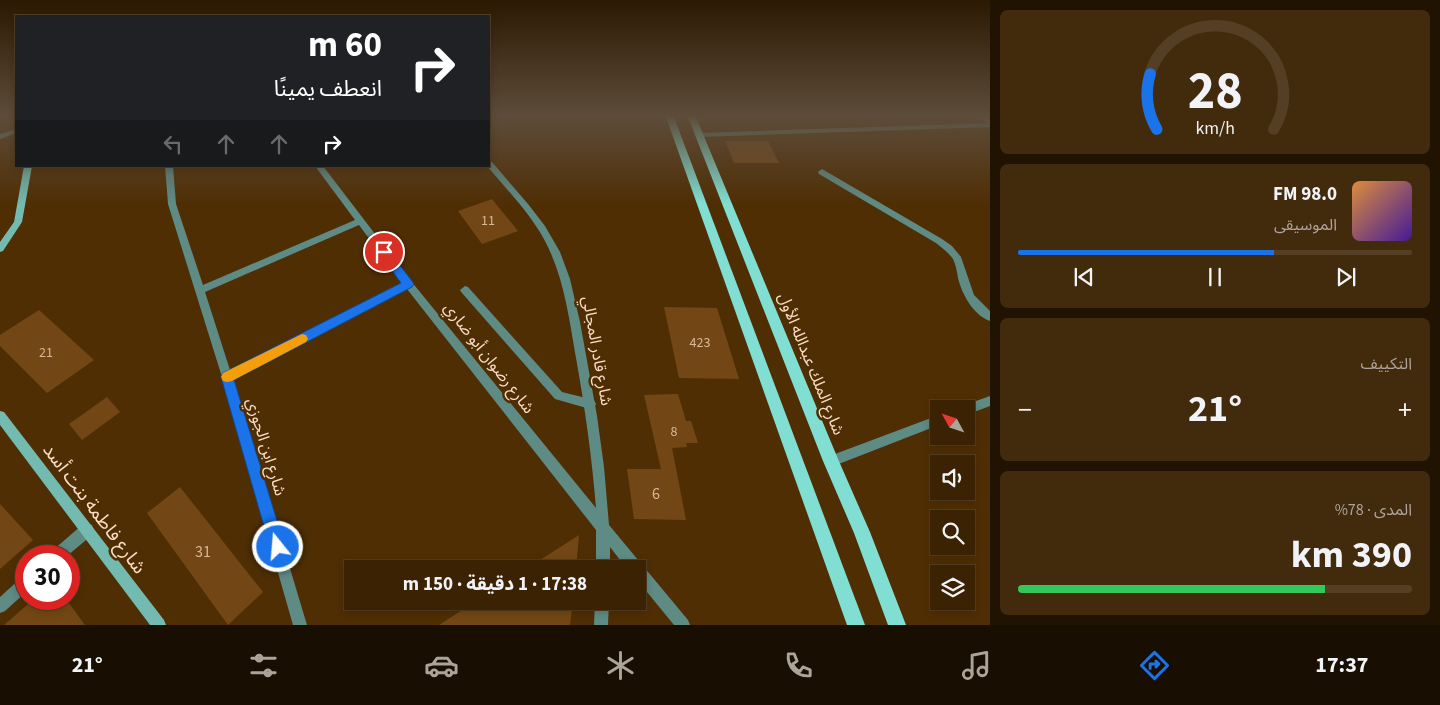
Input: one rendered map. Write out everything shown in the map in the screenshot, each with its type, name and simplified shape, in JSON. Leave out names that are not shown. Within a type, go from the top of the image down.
[{"type":"main road","points":[[681,146],[856,625]]},
{"type":"main road","name":"شارع الملك عبدالله الأول","points":[[704,146],[831,461],[862,532],[897,625]]},
{"type":"street","name":"شارع قادر المجالي","points":[[490,165],[538,224],[554,250],[563,272],[575,321],[590,404],[604,531],[603,560]]},
{"type":"street","points":[[0,249],[18,222],[28,167]]},
{"type":"street","name":"شارع ابن الجوزي","points":[[168,167],[172,204],[227,377],[300,624]]},
{"type":"street","name":"شارع رضوان أبو ضاري","points":[[320,167],[408,284],[629,560]]},
{"type":"street","points":[[822,172],[939,241],[954,253],[961,264],[970,297],[990,317]]},
{"type":"street","points":[[199,291],[361,221]]},
{"type":"street","points":[[227,377],[408,284]]},
{"type":"street","points":[[464,290],[559,396],[590,404]]},
{"type":"street","points":[[975,407],[990,402]]},
{"type":"street","name":"شارع فاطمة بنت أسد","points":[[0,416],[159,625]]},
{"type":"street","points":[[831,461],[930,423]]},
{"type":"street","points":[[70,545],[87,530]]},
{"type":"street","name":"شارع رضوان أبو ضاري","points":[[646,581],[683,625]]},
{"type":"street","points":[[0,606],[15,593]]},
{"type":"street","points":[[602,610],[602,625]]},
{"type":"building","points":[[727,146],[771,146],[779,163],[734,163]]},
{"type":"building","points":[[492,199],[518,231],[482,244],[458,211]]},
{"type":"building","points":[[664,307],[717,308],[739,379],[679,378]]},
{"type":"building","points":[[39,310],[94,360],[47,393],[0,346],[0,335]]},
{"type":"building","points":[[678,394],[686,421],[691,421],[698,443],[686,443],[687,447],[672,448],[686,520],[634,519],[627,469],[661,469],[644,395]]},
{"type":"building","points":[[107,397],[120,412],[82,440],[69,424]]},
{"type":"building","points":[[180,487],[263,592],[228,625],[147,513]]},
{"type":"building","points":[[0,504],[33,540],[27,545],[15,545],[15,556],[0,569]]},
{"type":"building","points":[[579,535],[577,560],[540,560]]},
{"type":"building","points":[[21,610],[74,610],[85,625],[4,625]]},
{"type":"building","points":[[462,610],[572,610],[570,625],[439,625]]},
{"type":"slow traffic","points":[[227,377],[302,339]]},
{"type":"route","points":[[278,547],[227,377],[408,284],[384,252]]}]
